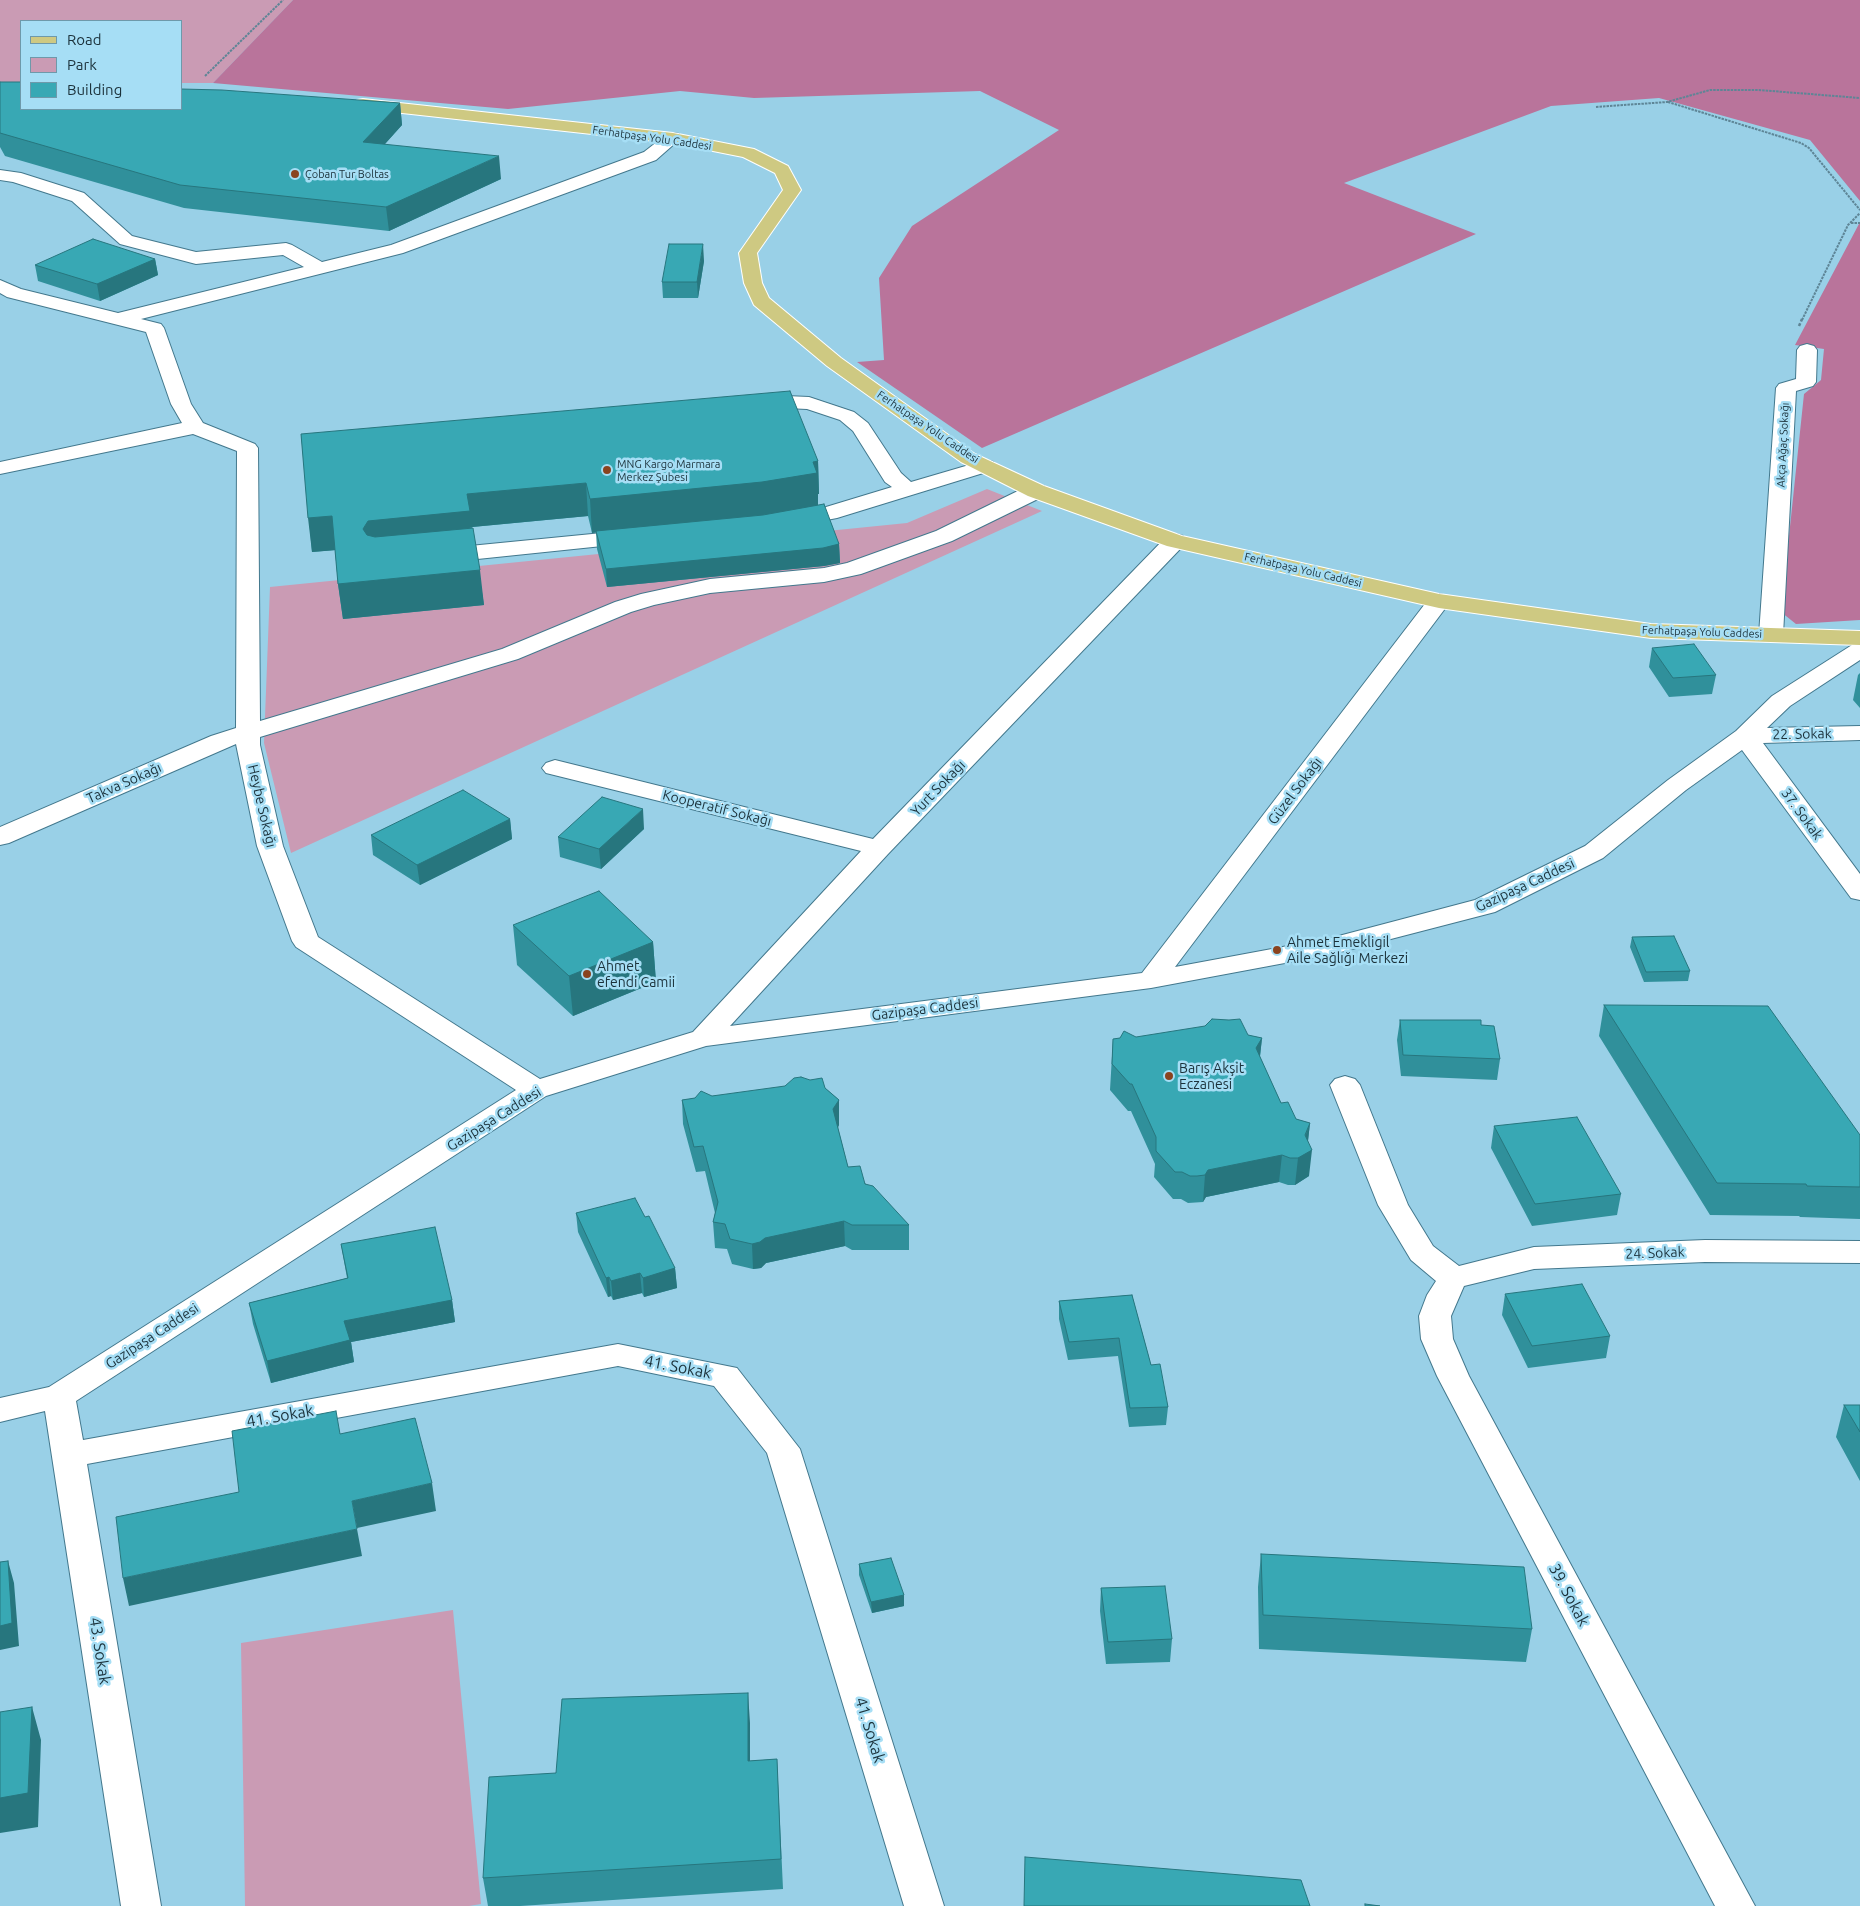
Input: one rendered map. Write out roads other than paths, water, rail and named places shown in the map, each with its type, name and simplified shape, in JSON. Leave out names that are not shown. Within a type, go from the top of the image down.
[{"type":"main road","name":"Ferhatpaşa Yolu Caddesi","points":[[348,102],[673,138],[748,153],[782,170],[792,190],[748,253],[753,283],[761,301],[834,362],[968,458],[1036,492],[1176,541],[1439,601],[1651,631],[1860,638]]},
{"type":"street","points":[[118,319],[397,249],[650,156],[673,138]]},
{"type":"street","points":[[0,175],[15,177],[78,197],[126,240],[196,258],[286,249],[319,268]]},
{"type":"street","points":[[0,286],[14,293],[154,328],[182,404],[195,427],[0,468]]},
{"type":"street","name":"Akça Ağaç Sokağı","points":[[1771,635],[1786,388],[1806,382],[1807,350]]},
{"type":"street","points":[[736,406],[786,402],[809,403],[847,416],[861,427],[893,477],[908,490]]},
{"type":"street","name":"Heybe Sokağı","points":[[195,427],[248,448],[250,732],[248,745],[270,846],[306,941],[536,1090]]},
{"type":"street","points":[[772,523],[829,513],[986,466]]},
{"type":"street","name":"Takva Sokağı","points":[[0,837],[220,741],[510,654],[623,607],[649,599],[710,586],[824,575],[853,569],[944,536],[1036,492]]},
{"type":"street","points":[[419,558],[655,535]]},
{"type":"street","name":"Yurt Sokağı","points":[[703,1038],[880,848],[1176,541]]},
{"type":"street","name":"Güzel Sokağı","points":[[1151,980],[1439,601]]},
{"type":"street","name":"Gazipaşa Caddesi","points":[[0,1410],[59,1396],[536,1090],[703,1038],[1151,980],[1333,946],[1486,906],[1594,852],[1677,785],[1745,736],[1781,701],[1860,650]]},
{"type":"street","name":"22. Sokak","points":[[1745,736],[1860,733]]},
{"type":"street","name":"37. Sokak","points":[[1745,736],[1860,892]]},
{"type":"street","name":"Kooperatif Sokağı","points":[[555,768],[880,848]]},
{"type":"street","points":[[1345,1085],[1393,1205],[1422,1253],[1453,1278]]},
{"type":"street","name":"24. Sokak","points":[[1453,1278],[1534,1258],[1705,1251],[1860,1252]]},
{"type":"street","name":"39. Sokak","points":[[1453,1278],[1443,1295],[1436,1316],[1437,1339],[1453,1376],[1735,1906]]},
{"type":"street","name":"41. Sokak","points":[[69,1455],[618,1355],[725,1376],[784,1450],[924,1906]]},
{"type":"street","name":"43. Sokak","points":[[59,1396],[140,1906]]},
{"type":"place","name":"Çoban Tur Boltas","points":[[295,174]]},
{"type":"place","name":"MNG Kargo Marmara Merkez Şubesi","points":[[607,470]]},
{"type":"place","name":"Ahmet Emekligil Aile Sağlığı Merkezi","points":[[1277,950]]},
{"type":"place","name":"Ahmet efendi Camii","points":[[587,974]]},
{"type":"place","name":"Barış Akşit Eczanesi","points":[[1169,1076]]}]
